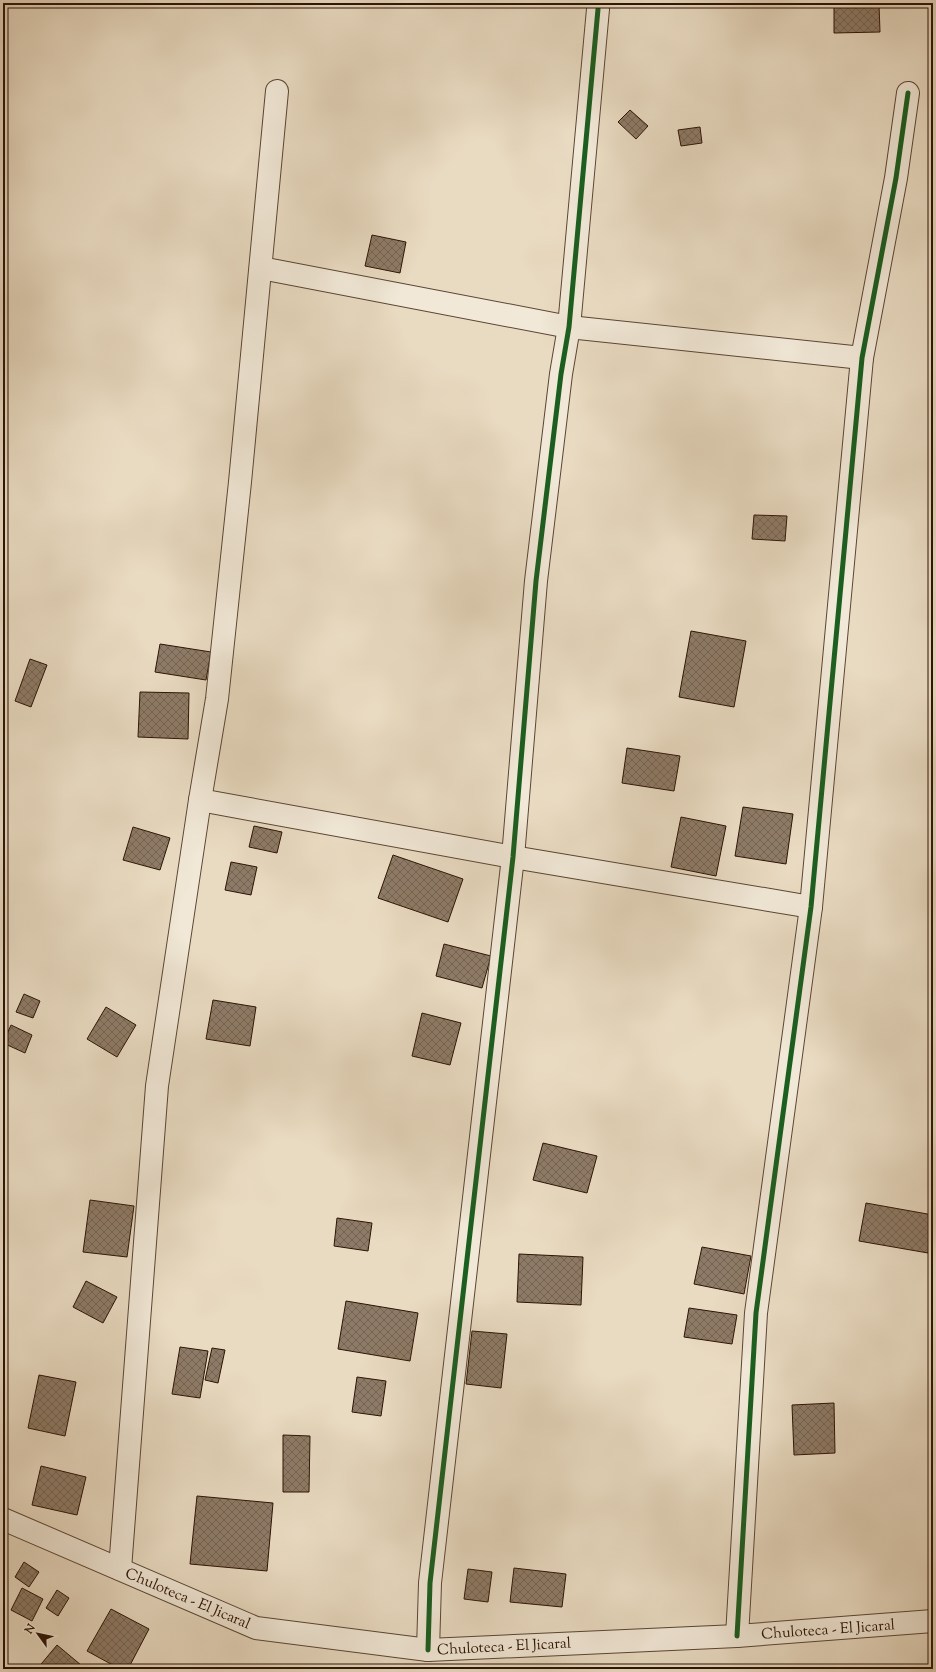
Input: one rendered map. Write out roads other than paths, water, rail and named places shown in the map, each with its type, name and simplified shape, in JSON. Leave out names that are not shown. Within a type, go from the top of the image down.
[{"type":"street","points":[[428,1650],[430,1583],[513,857],[536,581],[560,382],[569,327],[598,9]]},
{"type":"street","points":[[120,1569],[157,1086],[200,800],[217,700],[261,268],[277,91]]},
{"type":"street","points":[[737,1636],[756,1313],[811,906],[862,358],[896,178],[908,93]]},
{"type":"street","points":[[261,268],[569,327],[862,358]]},
{"type":"street","points":[[200,800],[513,857],[811,906]]},
{"type":"street","name":"Chuloteca - El Jicaral","points":[[3,1519],[256,1628],[428,1650],[737,1636],[933,1621]]}]
